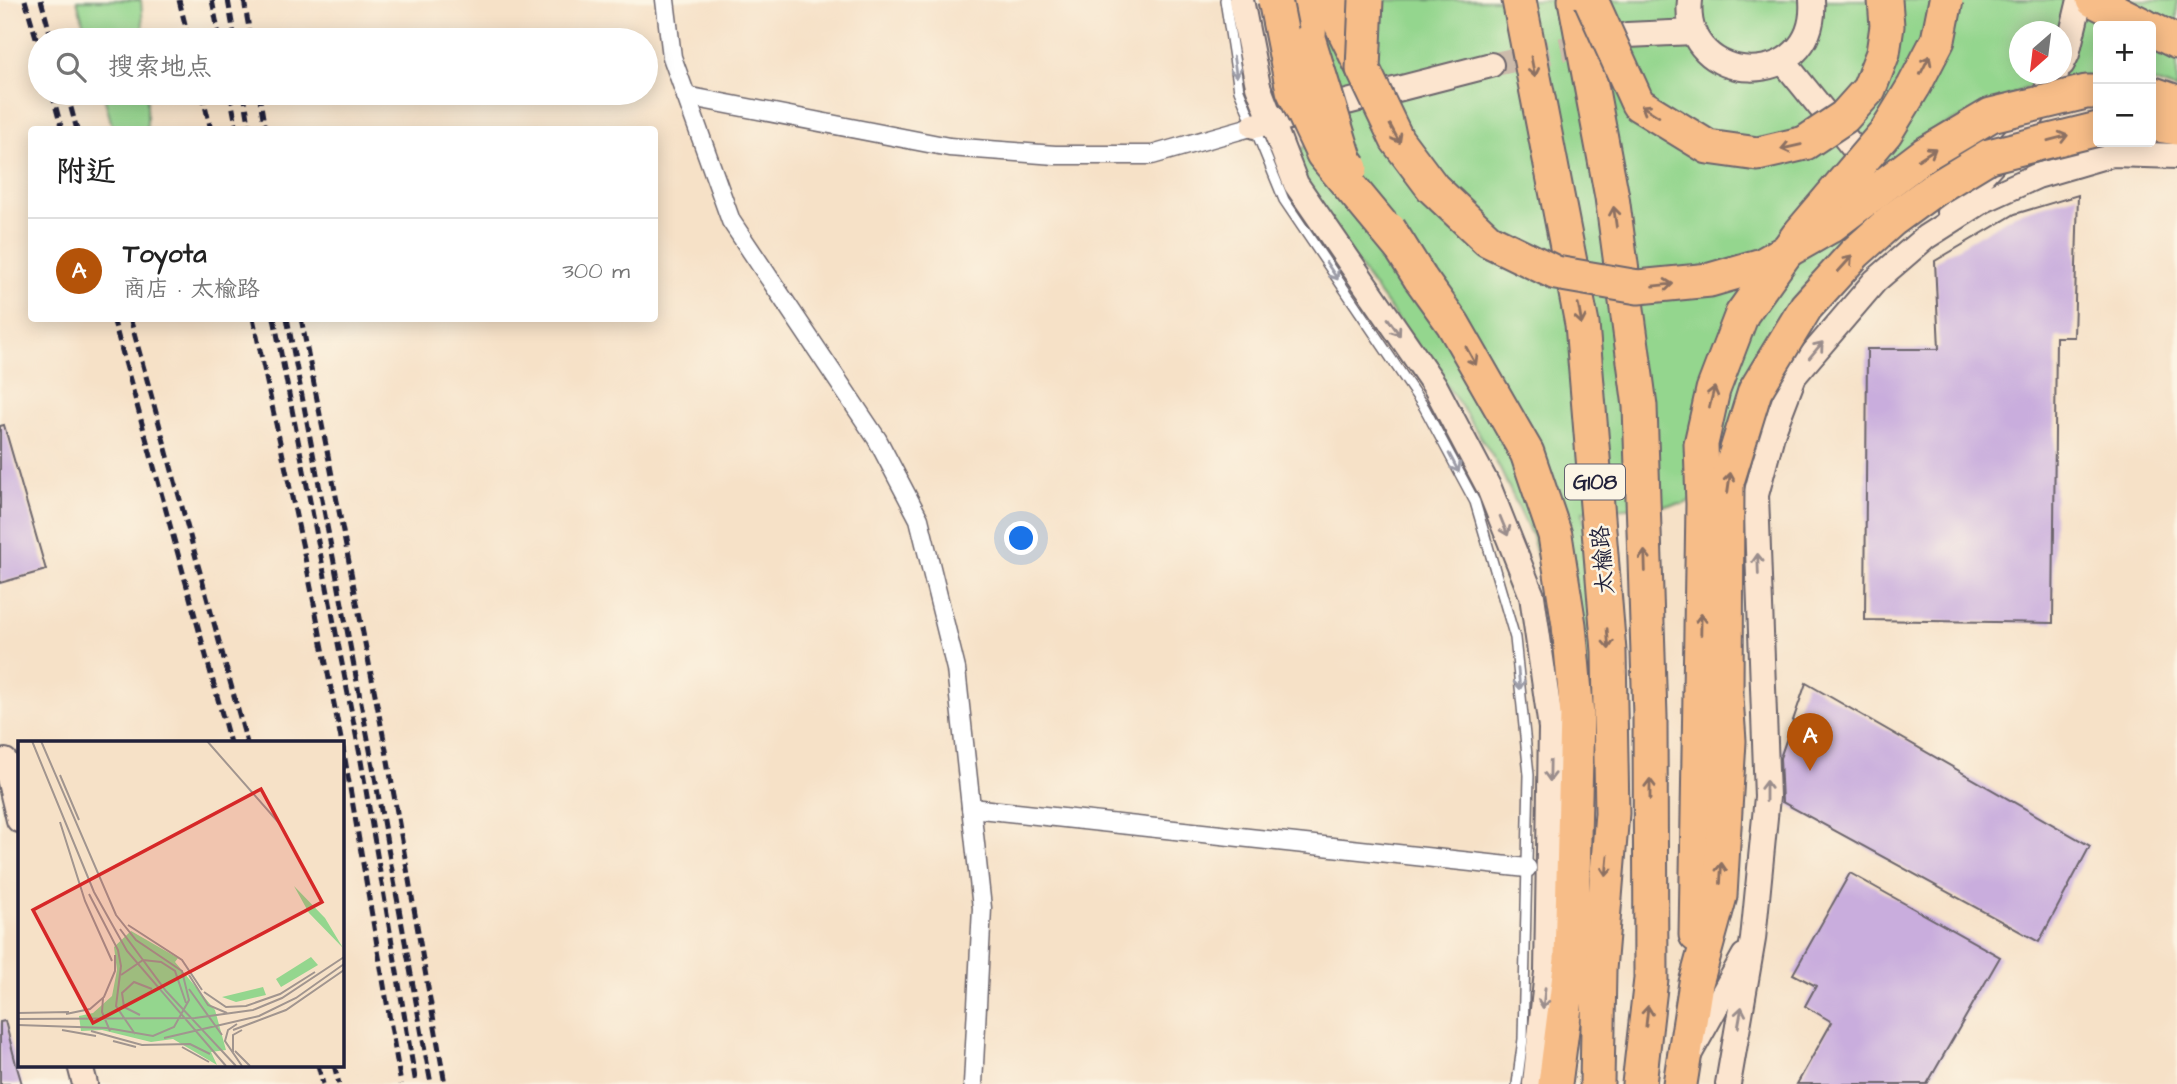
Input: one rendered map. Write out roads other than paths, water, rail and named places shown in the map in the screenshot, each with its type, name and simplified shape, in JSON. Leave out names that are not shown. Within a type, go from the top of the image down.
[{"type":"highway","points":[[1275,0],[1293,90],[1323,154],[1400,247]]},
{"type":"highway","points":[[1310,0],[1310,41],[1346,161],[1453,324],[1527,453],[1555,535],[1569,625],[1577,715],[1571,960],[1555,1084]]},
{"type":"highway","points":[[1336,0],[1338,18],[1397,140],[1433,188],[1488,240],[1556,273],[1637,287],[1710,280],[1762,265],[1829,226],[1925,154],[1991,116],[2093,92]]},
{"type":"highway","points":[[1363,69],[1366,0]]},
{"type":"highway","name":"太榆路","points":[[1519,0],[1582,324],[1609,651],[1612,813],[1599,970],[1597,1084]]},
{"type":"highway","name":"太榆路","points":[[1575,0],[1612,197],[1640,406],[1650,716],[1651,979],[1639,1084]]},
{"type":"highway","points":[[1591,0],[1638,104],[1707,147],[1758,154],[1805,144],[1844,117],[1869,89],[1884,53],[1887,26],[1885,0]]},
{"type":"highway","points":[[1682,1075],[1696,983],[1720,896],[1729,741],[1713,695],[1703,505],[1701,444],[1713,390],[1742,314],[1797,237],[1886,132],[1914,86],[1938,40],[1946,0]]},
{"type":"highway","points":[[2093,0],[2135,21]]},
{"type":"highway","points":[[2156,32],[2177,42]]},
{"type":"highway","points":[[2156,95],[2177,102]]},
{"type":"highway","points":[[2156,125],[2177,128]]},
{"type":"highway","points":[[1713,695],[1727,482],[1755,391],[1806,307],[1855,253],[1892,220],[1933,190],[1989,156],[2093,130]]},
{"type":"main road","points":[[1241,0],[1258,86],[1262,123],[1296,184],[1435,386],[1489,488],[1532,596],[1550,728],[1547,972],[1535,1084]]},
{"type":"main road","points":[[1690,0],[1688,11],[1693,32],[1704,50],[1721,63],[1742,70],[1763,69],[1783,61],[1798,49],[1809,32],[1813,13],[1812,0]]},
{"type":"main road","points":[[2072,33],[2080,0]]},
{"type":"main road","points":[[1627,35],[1693,32]]},
{"type":"main road","points":[[1783,61],[1926,237]]},
{"type":"main road","points":[[1262,123],[1490,65]]},
{"type":"main road","points":[[1728,1084],[1753,939],[1767,797],[1756,495],[1773,432],[1794,376],[1875,281],[1926,237],[2028,125],[2051,84]]},
{"type":"main road","points":[[1926,237],[1984,200],[2037,176],[2112,154],[2177,156]]},
{"type":"main road","points":[[5,761],[18,816]]},
{"type":"main road","points":[[1682,1075],[1753,939]]},
{"type":"main road","points":[[80,1066],[85,1084]]},
{"type":"street","points":[[665,0],[672,57],[731,221],[877,439],[919,519],[956,669],[982,908],[973,1084]]},
{"type":"street","points":[[686,96],[949,147],[1055,155],[1152,155],[1262,123]]},
{"type":"street","points":[[971,808],[1527,869]]},
{"type":"lane","points":[[1225,0],[1238,90],[1262,123],[1284,200],[1424,407],[1475,502],[1515,638],[1529,775],[1523,1039],[1517,1084]]},
{"type":"tunnel","points":[[1491,65],[1599,41]]},
{"type":"railway","points":[[25,0],[33,28]]},
{"type":"railway","points":[[41,0],[49,28]]},
{"type":"railway","points":[[179,0],[186,28]]},
{"type":"railway","points":[[212,0],[218,28]]},
{"type":"railway","points":[[228,0],[233,28]]},
{"type":"railway","points":[[244,0],[249,28]]},
{"type":"railway","points":[[55,105],[61,126]]},
{"type":"railway","points":[[70,105],[76,126]]},
{"type":"railway","points":[[205,105],[210,126]]},
{"type":"railway","points":[[232,105],[236,126]]},
{"type":"railway","points":[[246,105],[249,126]]},
{"type":"railway","points":[[261,105],[264,126]]},
{"type":"railway","points":[[114,322],[229,741]]},
{"type":"railway","points":[[131,322],[246,741]]},
{"type":"railway","points":[[254,322],[341,741]]},
{"type":"railway","points":[[275,322],[360,755],[416,1084]]},
{"type":"railway","points":[[288,322],[431,1084]]},
{"type":"railway","points":[[302,322],[386,750],[445,1084]]},
{"type":"railway","points":[[343,749],[401,1084]]},
{"type":"railway","points":[[318,1066],[323,1084]]},
{"type":"railway","points":[[334,1066],[339,1084]]},
{"type":"place","name":"Toyota","points":[[1810,771]]}]
